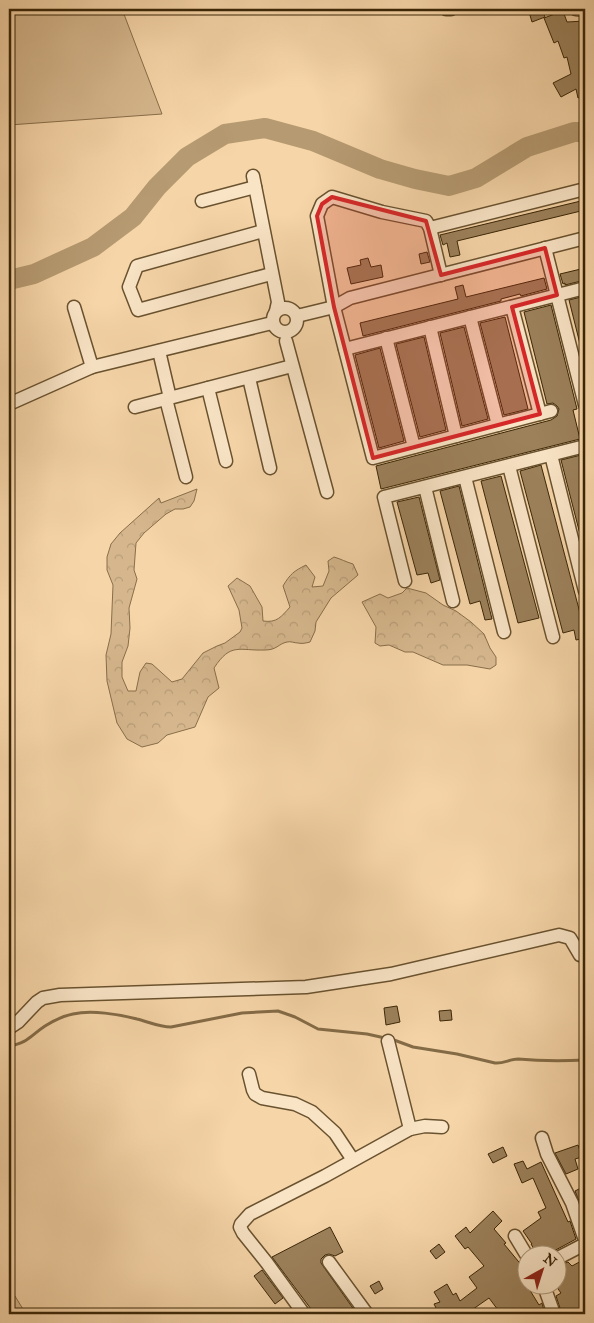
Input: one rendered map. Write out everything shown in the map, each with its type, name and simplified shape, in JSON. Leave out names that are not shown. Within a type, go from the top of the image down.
[{"type":"street","points":[[446,9],[451,9]]},
{"type":"street","points":[[576,9],[585,10]]},
{"type":"street","points":[[9,404],[92,367],[159,351],[274,317],[281,308],[288,308],[293,311],[297,316],[296,326],[288,332],[278,331],[274,327],[274,317],[278,302],[254,181],[202,201]]},
{"type":"street","points":[[430,228],[585,189]]},
{"type":"street","points":[[441,275],[430,228],[426,221],[382,212],[332,197],[322,204],[317,216],[334,307],[373,458],[545,412],[512,307]]},
{"type":"street","points":[[263,231],[137,266],[129,287],[138,310],[271,274]]},
{"type":"street","points":[[297,316],[334,307],[350,298],[585,238]]},
{"type":"street","points":[[545,248],[585,405]]},
{"type":"street","points":[[345,349],[585,288]]},
{"type":"street","points":[[74,307],[92,367]]},
{"type":"street","points":[[470,317],[498,425]]},
{"type":"street","points":[[430,328],[456,436]]},
{"type":"street","points":[[386,338],[414,447]]},
{"type":"street","points":[[286,341],[327,492]]},
{"type":"street","points":[[159,351],[186,477]]},
{"type":"street","points":[[135,407],[292,366]]},
{"type":"street","points":[[248,378],[270,468]]},
{"type":"street","points":[[208,388],[226,461]]},
{"type":"street","points":[[405,581],[384,497],[585,446]]},
{"type":"street","points":[[551,455],[585,591]]},
{"type":"street","points":[[509,466],[553,637]]},
{"type":"street","points":[[465,477],[504,632]]},
{"type":"street","points":[[425,487],[454,601]]},
{"type":"street","points":[[9,1028],[18,1022],[37,1002],[48,996],[306,987],[391,974],[559,936],[570,938],[580,955],[585,954]]},
{"type":"street","points":[[388,1042],[410,1129]]},
{"type":"street","points":[[249,1074],[252,1090],[258,1096],[295,1104],[312,1112],[335,1133],[353,1160]]},
{"type":"street","points":[[304,1314],[243,1233],[240,1227],[241,1224],[250,1214],[326,1176],[410,1129],[425,1126],[442,1127]]},
{"type":"street","points":[[542,1138],[547,1154],[572,1203],[585,1240]]},
{"type":"street","points":[[515,1236],[521,1246]]},
{"type":"street","points":[[566,1254],[585,1244]]},
{"type":"street","points":[[329,1262],[367,1314]]},
{"type":"street","points":[[548,1296],[554,1314]]},
{"type":"highlighted area","points":[[332,197],[426,221],[441,275],[545,248],[557,295],[512,307],[540,414],[373,458],[334,307],[317,216],[322,204]]},
{"type":"green space","points":[[9,9],[122,9],[162,114],[9,125]]},
{"type":"green space","points":[[197,489],[194,501],[190,507],[175,509],[166,514],[144,533],[136,543],[134,570],[137,579],[129,608],[130,628],[128,646],[122,662],[122,677],[128,691],[136,691],[140,672],[146,663],[152,664],[172,682],[182,679],[203,653],[225,643],[240,632],[242,628],[239,610],[228,586],[237,578],[250,586],[262,607],[263,621],[272,621],[284,614],[290,607],[283,586],[288,578],[298,569],[306,565],[315,577],[312,587],[323,586],[329,571],[328,561],[334,557],[353,564],[358,575],[331,598],[316,622],[315,631],[310,642],[288,642],[269,650],[236,650],[225,654],[214,668],[219,688],[208,697],[195,727],[167,735],[158,743],[142,747],[127,739],[117,723],[107,681],[106,655],[111,634],[113,585],[107,570],[107,557],[111,544],[120,533],[159,498],[161,503]]},
{"type":"green space","points":[[407,588],[426,593],[471,622],[484,634],[496,657],[496,665],[490,669],[467,665],[443,665],[413,652],[405,652],[389,645],[380,646],[375,643],[376,627],[362,602],[380,594],[388,598],[402,593]]},
{"type":"green space","points":[[10,1288],[26,1314],[9,1314]]},
{"type":"building","points":[[542,9],[545,17],[532,22],[529,12]]},
{"type":"building","points":[[563,11],[567,22],[585,21],[585,57],[581,58],[585,74],[585,96],[578,98],[576,89],[561,97],[553,83],[571,74],[567,57],[564,58],[558,41],[554,43],[544,18]]},
{"type":"building","points":[[585,200],[585,210],[457,241],[460,255],[450,257],[447,243],[443,245],[440,235]]},
{"type":"building","points":[[427,252],[430,262],[421,264],[419,254]]},
{"type":"building","points":[[368,258],[371,267],[381,265],[383,277],[351,284],[347,268],[361,265],[360,260]]},
{"type":"building","points":[[585,268],[585,280],[563,284],[560,274]]},
{"type":"building","points":[[544,278],[547,289],[521,296],[520,294],[501,299],[501,301],[363,336],[360,323],[458,299],[455,287],[463,285],[466,297]]},
{"type":"building","points":[[585,296],[585,351],[582,352],[569,300]]},
{"type":"building","points":[[551,305],[577,409],[573,410],[580,439],[381,489],[376,466],[551,420],[557,416],[559,409],[557,406],[553,403],[547,404],[524,312]]},
{"type":"building","points":[[505,317],[528,409],[504,415],[480,323]]},
{"type":"building","points":[[464,327],[488,419],[462,426],[440,333]]},
{"type":"building","points":[[424,337],[446,430],[420,437],[396,344]]},
{"type":"building","points":[[380,348],[404,441],[379,448],[355,355]]},
{"type":"building","points":[[585,454],[585,541],[582,542],[561,460]]},
{"type":"building","points":[[541,465],[585,638],[576,640],[574,630],[563,633],[520,471]]},
{"type":"building","points":[[501,476],[539,618],[518,623],[481,481]]},
{"type":"building","points":[[459,486],[492,619],[485,620],[480,601],[470,604],[440,491]]},
{"type":"building","points":[[419,497],[440,580],[431,583],[428,573],[417,575],[397,502]]},
{"type":"building","points":[[397,1006],[400,1022],[386,1025],[384,1008]]},
{"type":"building","points":[[451,1010],[452,1020],[440,1021],[439,1011]]},
{"type":"building","points":[[578,1145],[582,1157],[575,1159],[578,1169],[566,1174],[555,1153]]},
{"type":"building","points":[[503,1147],[507,1156],[493,1163],[488,1154]]},
{"type":"building","points":[[523,1161],[527,1169],[541,1162],[568,1222],[570,1221],[576,1239],[563,1246],[532,1246],[523,1231],[541,1218],[538,1212],[546,1208],[533,1178],[522,1183],[514,1164]]},
{"type":"building","points":[[585,1186],[585,1216],[575,1191]]},
{"type":"building","points":[[493,1211],[502,1221],[494,1229],[516,1259],[516,1296],[533,1296],[539,1305],[542,1303],[545,1314],[501,1314],[489,1298],[466,1314],[439,1314],[434,1304],[440,1302],[434,1292],[447,1284],[453,1295],[456,1293],[460,1301],[477,1288],[469,1277],[484,1266],[468,1247],[465,1249],[455,1236],[466,1227],[470,1233]]},
{"type":"building","points":[[330,1227],[343,1252],[335,1256],[325,1255],[321,1259],[321,1263],[357,1314],[312,1314],[311,1309],[272,1257]]},
{"type":"building","points":[[439,1244],[445,1252],[436,1259],[430,1251]]},
{"type":"building","points":[[585,1259],[585,1314],[562,1314],[556,1296],[566,1296],[566,1263],[568,1262],[572,1266]]},
{"type":"building","points":[[262,1270],[283,1298],[275,1304],[254,1276]]},
{"type":"building","points":[[379,1281],[383,1289],[375,1294],[370,1286]]},
{"type":"waterway","points":[[9,280],[34,274],[93,247],[133,217],[157,187],[187,157],[225,134],[265,128],[313,141],[380,169],[449,186],[476,178],[527,147],[574,132],[585,132]]},
{"type":"waterway","points":[[9,1046],[25,1041],[58,1019],[80,1013],[114,1014],[171,1027],[242,1013],[278,1011],[295,1017],[318,1029],[367,1034],[394,1040],[413,1047],[457,1054],[495,1063],[518,1059],[585,1060]]}]
